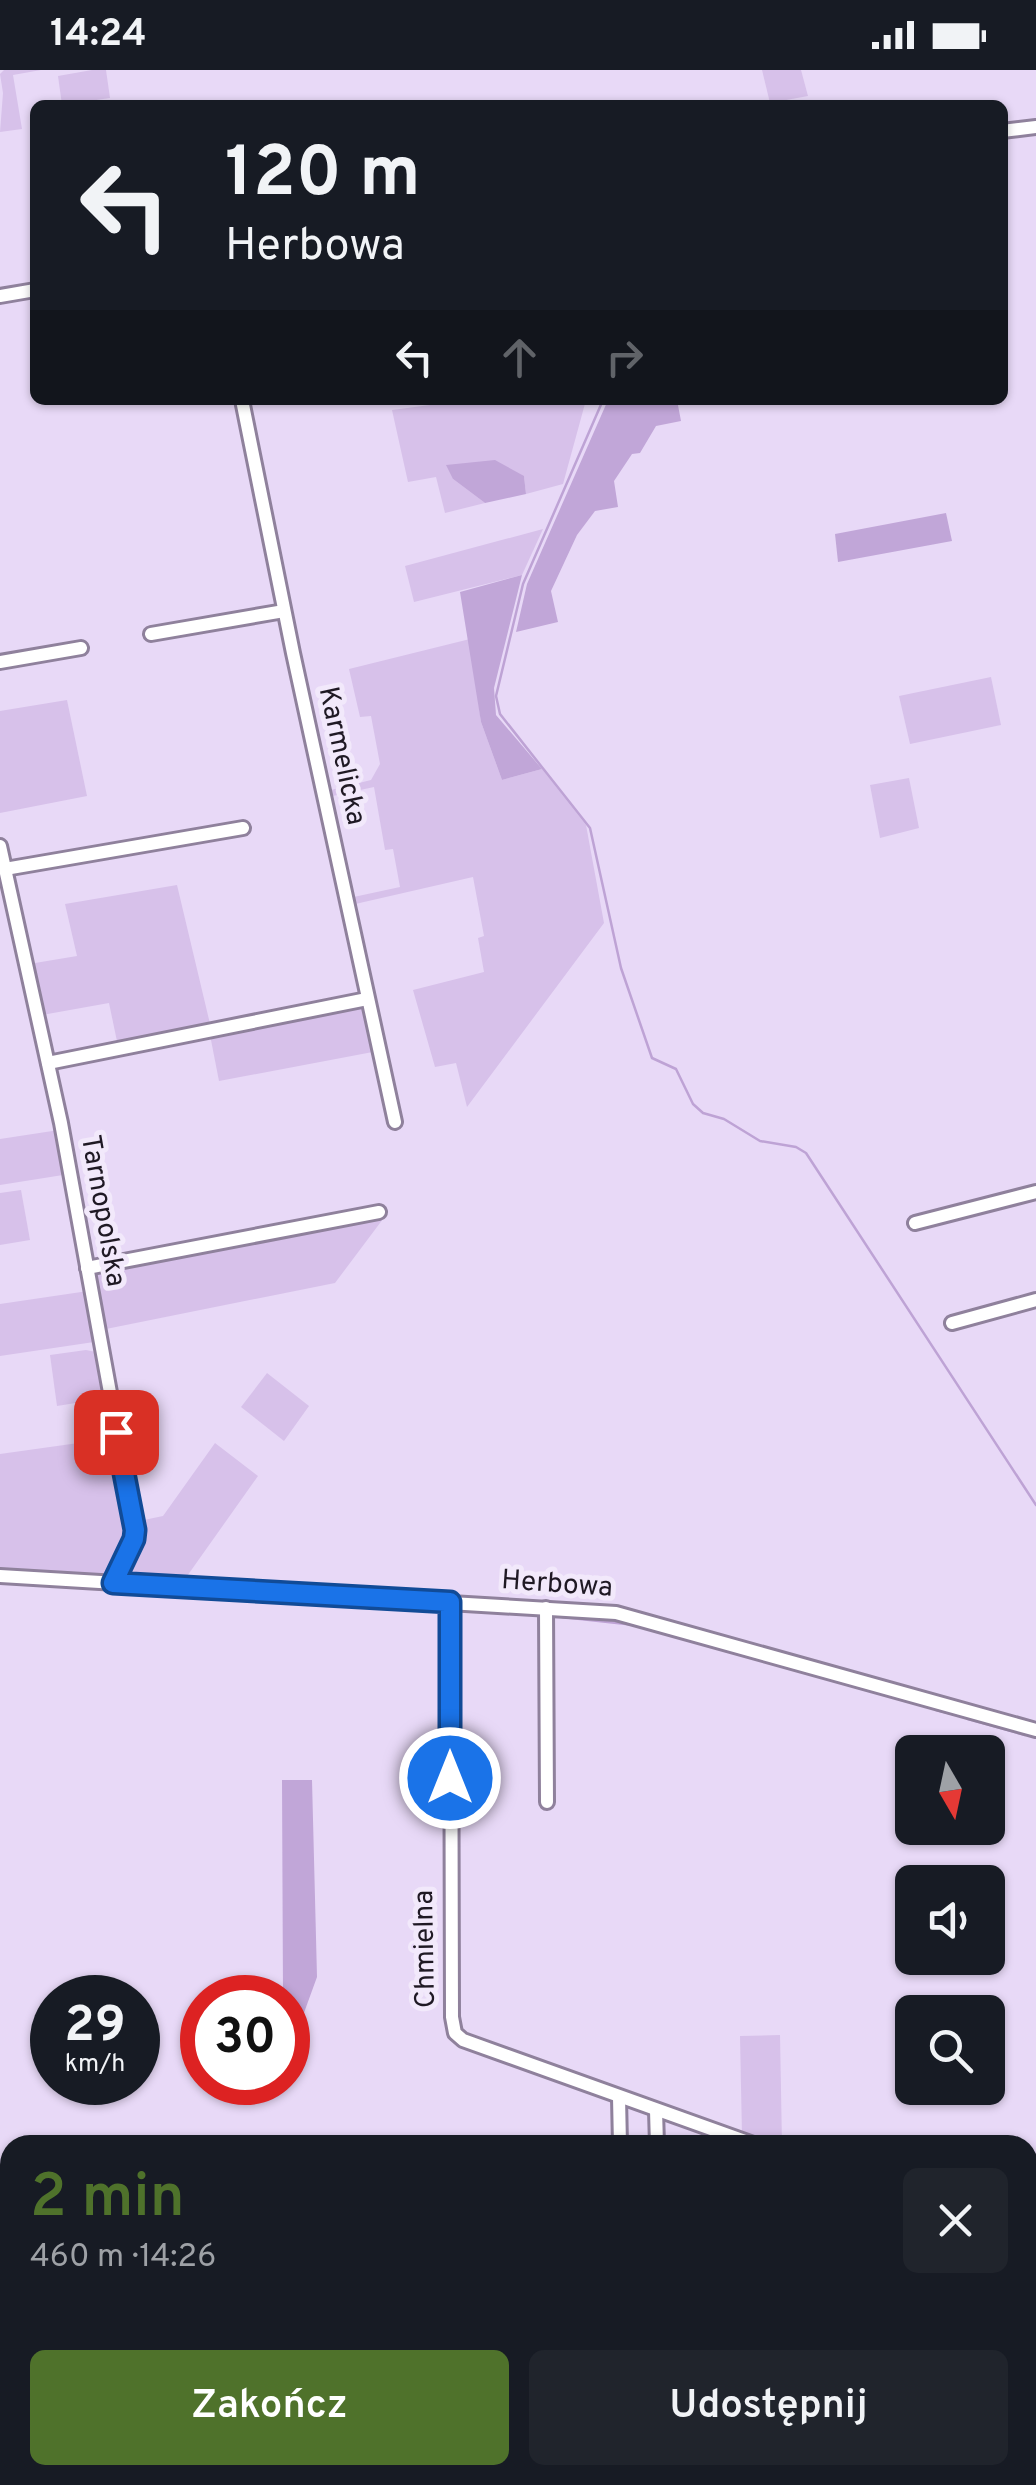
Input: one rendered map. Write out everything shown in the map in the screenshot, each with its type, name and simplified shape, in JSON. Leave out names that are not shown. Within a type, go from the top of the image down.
[{"type":"street","points":[[1008,130],[1036,128]]},
{"type":"street","points":[[0,296],[30,291]]},
{"type":"street","name":"Karmelicka","points":[[243,405],[395,1122]]},
{"type":"street","points":[[151,634],[284,611]]},
{"type":"street","points":[[0,662],[81,648]]},
{"type":"street","points":[[5,868],[243,828]]},
{"type":"street","name":"Tarnopolska","points":[[0,846],[48,1063],[135,1530],[113,1583]]},
{"type":"street","points":[[48,1063],[367,999]]},
{"type":"street","points":[[915,1224],[1036,1192]]},
{"type":"street","points":[[86,1268],[379,1212]]},
{"type":"street","points":[[952,1322],[1036,1300]]},
{"type":"street","name":"Herbowa","points":[[0,1576],[546,1608],[636,1617],[1036,1730]]},
{"type":"street","name":"Chmielna","points":[[450,1602],[454,2033],[464,2040],[727,2135]]},
{"type":"street","points":[[546,1608],[547,1802]]},
{"type":"street","points":[[619,2096],[620,2135]]},
{"type":"street","points":[[656,2110],[657,2135]]},
{"type":"shaded area","points":[[4,70],[41,70],[13,75],[22,129],[0,132],[0,74]]},
{"type":"shaded area","points":[[106,70],[110,98],[61,100],[58,76]]},
{"type":"shaded area","points":[[762,70],[801,70],[808,96],[769,100]]},
{"type":"shaded area","points":[[430,405],[585,405],[563,484],[526,494],[524,476],[453,479],[485,503],[445,513],[436,477],[408,482],[392,410]]},
{"type":"shaded area","points":[[606,405],[678,405],[681,421],[656,426],[640,453],[632,454],[614,481],[618,507],[595,511],[577,535],[551,591],[558,622],[516,632],[527,584]]},
{"type":"shaded area","points":[[495,460],[524,476],[526,494],[485,503],[453,479],[446,465]]},
{"type":"shaded area","points":[[946,513],[952,541],[838,562],[835,534]]},
{"type":"shaded area","points":[[543,529],[522,575],[414,602],[405,566]]},
{"type":"shaded area","points":[[522,575],[494,688],[496,715],[542,769],[502,780],[481,722],[460,592]]},
{"type":"shaded area","points":[[470,639],[481,722],[502,780],[542,769],[586,825],[604,923],[467,1107],[456,1063],[435,1067],[413,990],[484,972],[478,938],[484,936],[473,877],[351,905],[349,898],[400,887],[393,849],[385,850],[374,787],[328,797],[327,791],[371,780],[380,764],[371,716],[360,717],[349,669]]},
{"type":"shaded area","points":[[991,677],[1001,725],[910,744],[899,696]]},
{"type":"shaded area","points":[[67,700],[87,796],[0,813],[0,711]]},
{"type":"shaded area","points":[[909,778],[919,828],[880,838],[870,785]]},
{"type":"shaded area","points":[[177,885],[211,1028],[118,1046],[109,1003],[42,1015],[29,964],[77,956],[65,904]]},
{"type":"shaded area","points":[[360,1005],[370,1012],[378,1051],[219,1081],[210,1035]]},
{"type":"shaded area","points":[[59,1130],[67,1169],[63,1175],[0,1185],[0,1139]]},
{"type":"shaded area","points":[[21,1190],[30,1240],[0,1245],[0,1193]]},
{"type":"shaded area","points":[[386,1215],[335,1283],[101,1330],[92,1278],[96,1272]]},
{"type":"shaded area","points":[[88,1291],[97,1339],[94,1342],[0,1356],[0,1304]]},
{"type":"shaded area","points":[[96,1352],[107,1398],[57,1406],[50,1355]]},
{"type":"shaded area","points":[[267,1373],[309,1406],[284,1441],[241,1407]]},
{"type":"shaded area","points":[[114,1438],[128,1515],[127,1535],[109,1576],[0,1571],[0,1454]]},
{"type":"shaded area","points":[[215,1443],[258,1476],[185,1579],[120,1574],[146,1538],[139,1521],[163,1516]]},
{"type":"shaded area","points":[[282,1780],[312,1780],[317,1977],[310,1996],[310,1975],[283,1975]]},
{"type":"shaded area","points":[[780,2035],[782,2135],[742,2135],[740,2036]]},
{"type":"waterway","points":[[601,405],[523,584],[496,696],[500,714],[590,828],[621,968],[652,1058],[676,1069],[693,1104],[703,1113],[724,1119],[760,1141],[796,1147],[806,1153],[1036,1505]]},
{"type":"waterway","points":[[150,1578],[383,1593]]},
{"type":"waterway","points":[[151,1592],[273,1599]]},
{"type":"waterway","points":[[461,1597],[612,1607]]},
{"type":"waterway","points":[[289,1600],[298,1601]]},
{"type":"waterway","points":[[314,1602],[392,1606]]},
{"type":"waterway","points":[[408,1607],[436,1608]]},
{"type":"waterway","points":[[620,1608],[1036,1723]]},
{"type":"waterway","points":[[459,1610],[542,1615]]},
{"type":"waterway","points":[[562,1617],[635,1625]]},
{"type":"waterway","points":[[653,1630],[783,1666]]},
{"type":"waterway","points":[[799,1670],[814,1675]]},
{"type":"waterway","points":[[822,1677],[859,1688]]},
{"type":"waterway","points":[[876,1692],[921,1705]]},
{"type":"waterway","points":[[936,1710],[952,1714]]},
{"type":"waterway","points":[[968,1719],[1025,1735]]},
{"type":"route","points":[[116,1432],[135,1530],[113,1583],[450,1602],[450,1778]]}]
